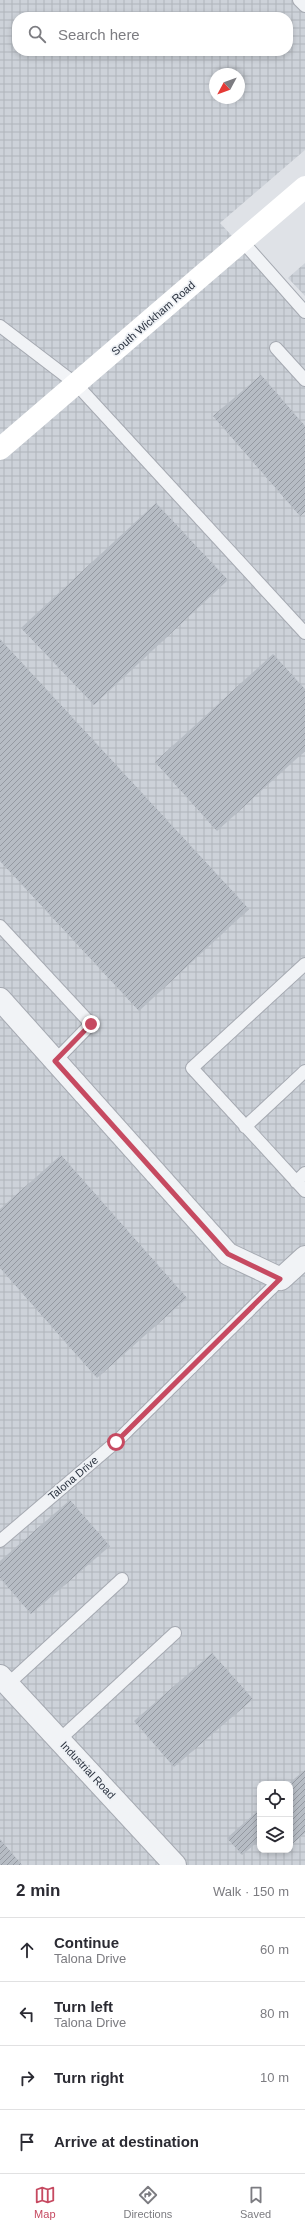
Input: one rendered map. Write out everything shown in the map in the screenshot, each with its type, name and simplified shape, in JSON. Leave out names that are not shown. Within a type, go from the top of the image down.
[{"type":"main road","name":"South Wickham Road","points":[[0,449],[305,186]]},
{"type":"street","points":[[0,999],[228,1254],[280,1279]]},
{"type":"street","name":"Talona Drive","points":[[280,1279],[305,1256]]},
{"type":"street","name":"Industrial Road","points":[[4,1680],[175,1865]]},
{"type":"lane","points":[[298,0],[305,6]]},
{"type":"lane","points":[[242,241],[305,312]]},
{"type":"lane","points":[[0,326],[76,384],[305,633]]},
{"type":"lane","points":[[276,348],[305,380]]},
{"type":"lane","points":[[0,926],[91,1024],[55,1061]]},
{"type":"lane","points":[[305,964],[192,1068],[305,1191]]},
{"type":"lane","points":[[245,1127],[305,1072]]},
{"type":"lane","points":[[296,1182],[305,1173]]},
{"type":"lane","name":"Talona Drive","points":[[0,1541],[116,1442],[280,1279]]},
{"type":"lane","points":[[4,1680],[122,1578]]},
{"type":"lane","points":[[59,1740],[175,1633]]},
{"type":"shaded area","points":[[0,0],[305,0],[305,150],[220,223],[305,315],[305,1865],[0,1865]]},
{"type":"shaded area","points":[[305,263],[305,296],[288,278]]},
{"type":"building","points":[[261,375],[305,426],[305,512],[300,516],[213,416]]},
{"type":"building","points":[[156,503],[228,580],[94,705],[21,628]]},
{"type":"building","points":[[0,639],[249,909],[139,1011],[0,861]]},
{"type":"building","points":[[273,654],[305,689],[305,751],[217,831],[155,762]]},
{"type":"building","points":[[61,1155],[187,1298],[97,1378],[0,1268],[0,1209]]},
{"type":"building","points":[[70,1500],[110,1546],[31,1614],[0,1578],[0,1561]]},
{"type":"building","points":[[212,1653],[253,1699],[174,1767],[134,1721]]},
{"type":"building","points":[[305,1770],[305,1833],[293,1843],[293,1781],[292,1781]]},
{"type":"building","points":[[257,1812],[257,1842],[242,1855],[227,1838]]},
{"type":"building","points":[[0,1839],[22,1865],[0,1865]]},
{"type":"route","points":[[91,1024],[55,1061],[228,1254],[280,1279],[116,1442]]}]
